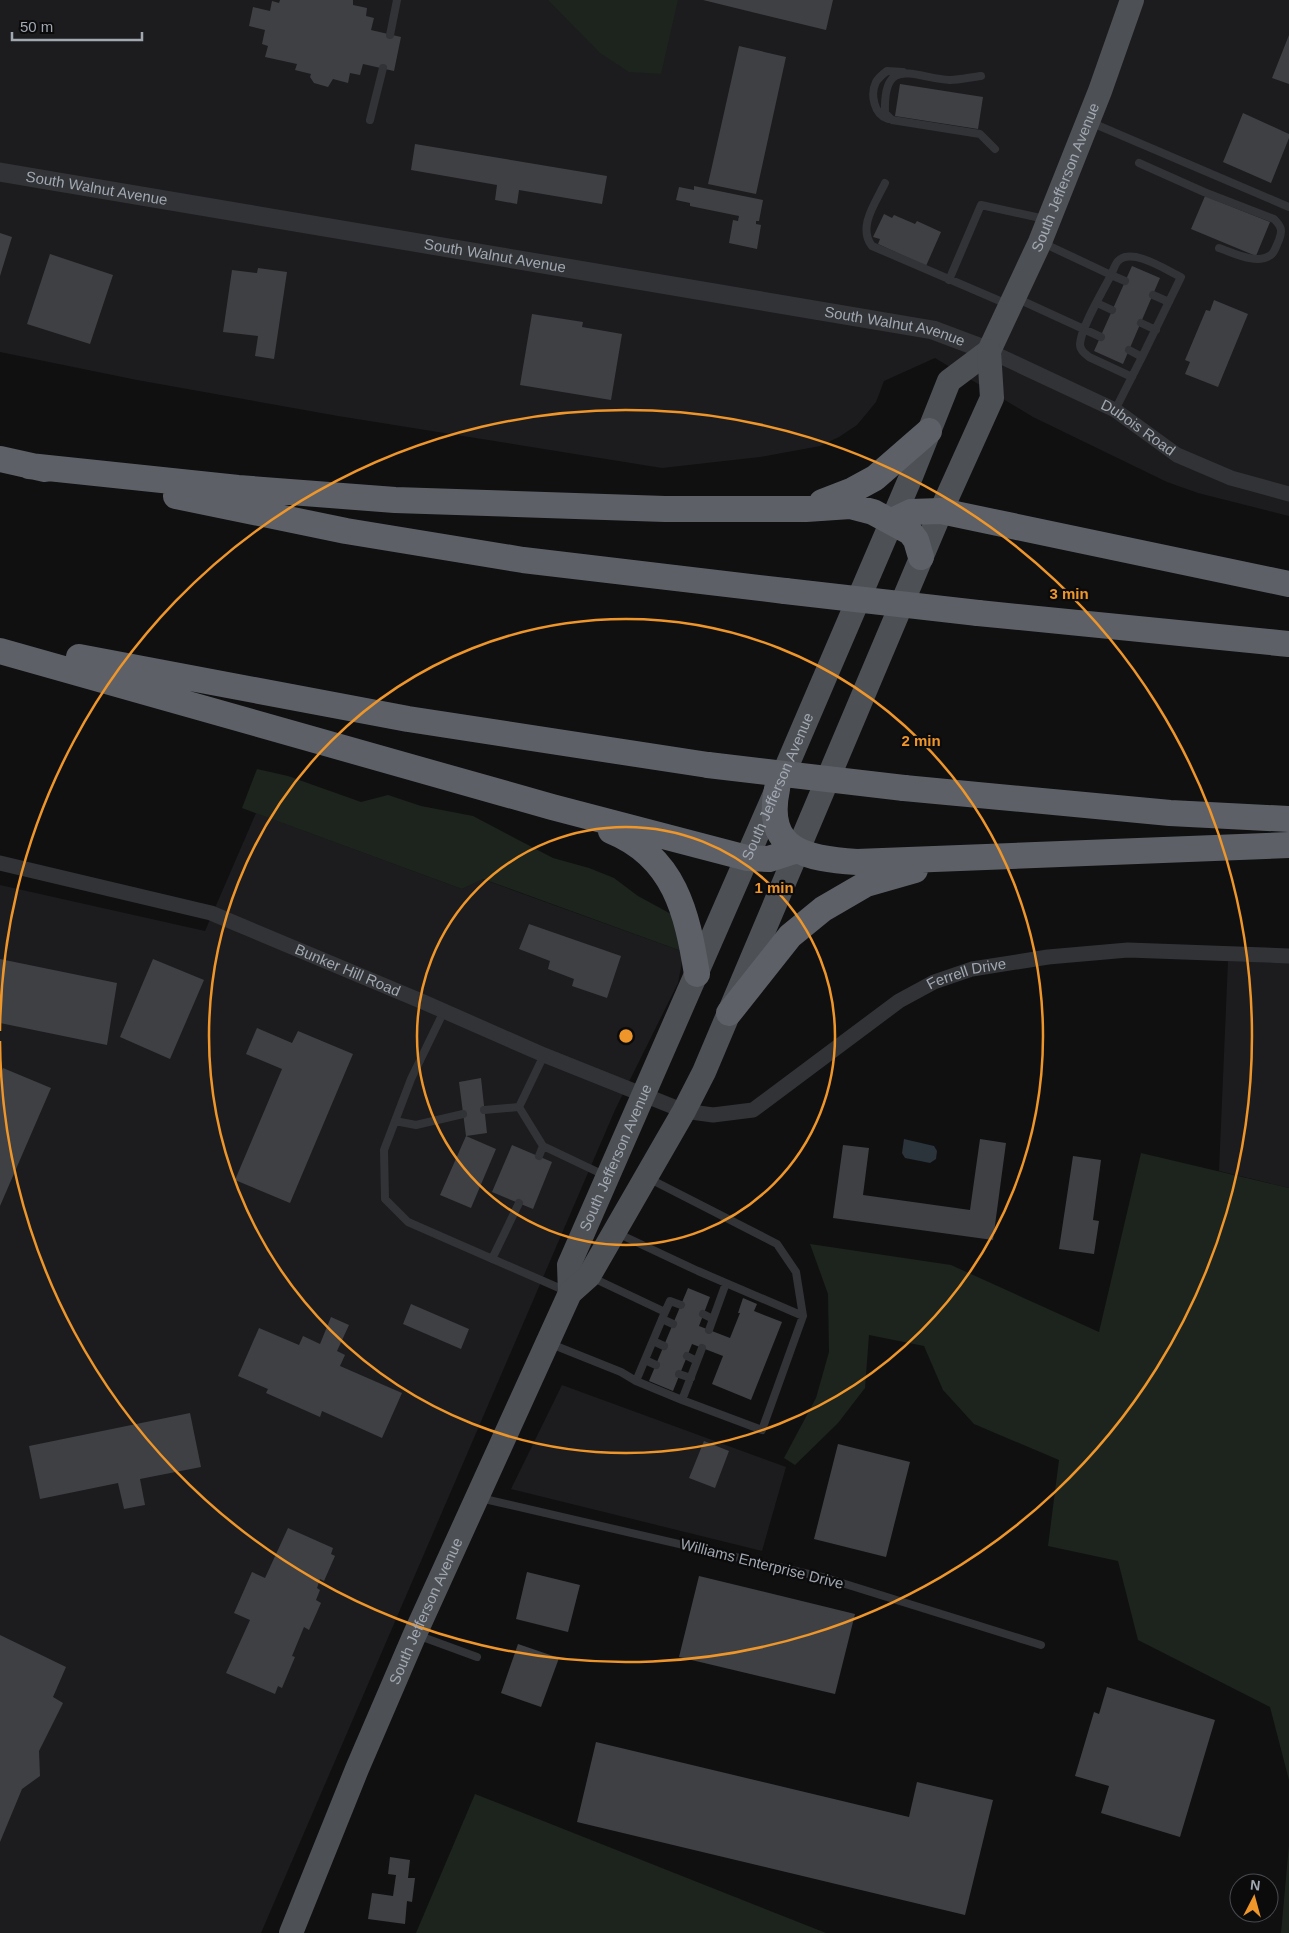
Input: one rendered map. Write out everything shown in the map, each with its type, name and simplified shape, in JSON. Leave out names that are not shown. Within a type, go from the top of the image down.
[{"type":"highway","points":[[806,509],[853,490],[875,478],[929,431]]},
{"type":"highway","points":[[0,459],[346,531],[523,560],[785,592],[1289,644]]},
{"type":"highway","points":[[28,466],[238,488],[395,500],[665,509],[806,509],[850,506],[892,521],[910,532],[916,540],[921,558]]},
{"type":"highway","points":[[892,521],[911,512],[941,511],[1289,584]]},
{"type":"highway","points":[[0,641],[408,720],[708,765],[904,788],[1170,813],[1289,819]]},
{"type":"highway","points":[[0,651],[552,807],[747,858],[769,859],[797,850]]},
{"type":"highway","points":[[777,789],[774,815],[779,834],[797,850],[823,859],[857,862],[1289,845]]},
{"type":"highway","points":[[552,807],[630,838],[665,871],[680,899],[692,941],[697,974]]},
{"type":"highway","points":[[729,1013],[790,936],[823,909],[866,884],[914,870],[992,857]]},
{"type":"main road","name":"South Jefferson Avenue","points":[[291,1933],[357,1769],[415,1634],[570,1293],[589,1276],[684,1111],[704,1072],[941,511],[992,398],[989,351],[1040,242],[1088,122],[1130,1]]},
{"type":"main road","name":"South Jefferson Avenue","points":[[570,1293],[569,1266],[777,789],[892,521],[949,381],[989,351]]},
{"type":"street","name":"South Walnut Avenue","points":[[0,172],[933,330],[989,351]]},
{"type":"street","name":"Dubois Road","points":[[989,351],[1115,410],[1177,454],[1231,478],[1289,494]]},
{"type":"street","name":"Bunker Hill Road","points":[[0,863],[212,913],[544,1055],[684,1111]]},
{"type":"street","name":"Ferrell Drive","points":[[684,1111],[713,1115],[752,1110],[899,1001],[934,982],[972,969],[1048,957],[1128,950],[1289,956]]},
{"type":"lane","points":[[390,35],[397,0]]},
{"type":"lane","points":[[370,120],[383,68]]},
{"type":"lane","points":[[981,76],[951,80],[887,70],[875,84],[876,109],[882,117],[892,120],[980,134],[994,149]]},
{"type":"lane","points":[[892,120],[885,113],[888,84],[892,78],[903,72]]},
{"type":"lane","points":[[1088,122],[1289,207]]},
{"type":"lane","points":[[1139,163],[1204,192],[1274,219],[1281,227],[1282,234],[1273,253],[1264,258],[1254,259],[1219,248]]},
{"type":"lane","points":[[885,183],[867,223],[866,239],[872,246],[949,280],[1012,301],[1101,336]]},
{"type":"lane","points":[[949,280],[981,205],[1048,220]]},
{"type":"lane","points":[[1040,242],[1125,282]]},
{"type":"lane","points":[[1115,410],[1132,377],[1142,357],[1156,330],[1181,277],[1137,256],[1128,255],[1118,261],[1084,329],[1080,345],[1082,352],[1089,357],[1132,377]]},
{"type":"lane","points":[[1153,295],[1169,302]]},
{"type":"lane","points":[[1097,303],[1112,310]]},
{"type":"lane","points":[[1140,323],[1156,330]]},
{"type":"lane","points":[[1129,350],[1142,357]]},
{"type":"lane","points":[[444,1011],[411,1079],[384,1150],[385,1199],[408,1222],[570,1293]]},
{"type":"lane","points":[[519,1106],[544,1055]]},
{"type":"lane","points":[[484,1110],[519,1106]]},
{"type":"lane","points":[[519,1106],[543,1146],[608,1177]]},
{"type":"lane","points":[[396,1121],[416,1125],[463,1114]]},
{"type":"lane","points":[[539,1156],[543,1146]]},
{"type":"lane","points":[[548,1343],[621,1372],[636,1381],[682,1400],[762,1430],[803,1316],[796,1272],[778,1244],[646,1177]]},
{"type":"lane","points":[[492,1259],[519,1203]]},
{"type":"lane","points":[[615,1232],[803,1316]]},
{"type":"lane","points":[[589,1276],[663,1315],[673,1324]]},
{"type":"lane","points":[[709,1330],[726,1283]]},
{"type":"lane","points":[[636,1381],[670,1301],[681,1305]]},
{"type":"lane","points":[[703,1314],[713,1319]]},
{"type":"lane","points":[[653,1341],[664,1346]]},
{"type":"lane","points":[[682,1400],[702,1348]]},
{"type":"lane","points":[[687,1356],[697,1361]]},
{"type":"lane","points":[[645,1360],[656,1365]]},
{"type":"lane","points":[[679,1374],[691,1378]]},
{"type":"lane","name":"Williams Enterprise Drive","points":[[478,1498],[826,1578],[1041,1645]]},
{"type":"lane","points":[[415,1634],[477,1656]]},
{"type":"shaded area","points":[[0,0],[1289,0],[1289,516],[1198,493],[1167,482],[1033,417],[935,358],[884,381],[876,402],[857,425],[839,437],[820,446],[760,457],[662,468],[338,416],[137,380],[0,352]]},
{"type":"shaded area","points":[[548,0],[678,0],[661,74],[629,72],[600,53]]},
{"type":"shaded area","points":[[257,769],[288,776],[361,802],[388,795],[421,806],[473,816],[553,858],[589,868],[614,878],[638,896],[671,914],[684,952],[483,879],[462,889],[242,808]]},
{"type":"shaded area","points":[[256,813],[462,889],[482,879],[684,952],[678,983],[615,1110],[261,1933],[0,1933],[0,885],[205,931]]},
{"type":"shaded area","points":[[1228,961],[1289,963],[1289,1188],[1219,1171]]},
{"type":"shaded area","points":[[904,1139],[934,1146],[937,1151],[936,1159],[930,1163],[905,1158],[902,1153]]},
{"type":"shaded area","points":[[1141,1153],[1289,1188],[1289,1780],[1270,1707],[1138,1640],[1118,1561],[1048,1546],[1059,1460],[974,1424],[943,1390],[924,1346],[869,1335],[865,1388],[838,1423],[795,1465],[784,1458],[816,1398],[829,1352],[828,1294],[810,1244],[951,1265],[1099,1332]]},
{"type":"shaded area","points":[[562,1385],[786,1467],[762,1551],[511,1489]]},
{"type":"shaded area","points":[[475,1794],[826,1933],[416,1933]]},
{"type":"shaded area","points":[[1289,1845],[1289,1933],[1281,1933]]},
{"type":"building","points":[[280,0],[353,0],[353,5],[367,8],[366,16],[374,18],[371,30],[401,37],[394,71],[363,64],[360,75],[350,73],[348,83],[333,79],[328,87],[314,83],[310,77],[311,74],[295,70],[297,64],[265,57],[268,46],[262,44],[265,30],[249,26],[253,7],[270,11],[272,1],[279,3]]},
{"type":"building","points":[[703,0],[833,0],[826,30]]},
{"type":"building","points":[[1289,35],[1289,84],[1272,78]]},
{"type":"building","points":[[739,46],[786,57],[756,194],[708,184]]},
{"type":"building","points":[[900,84],[983,97],[978,129],[895,116]]},
{"type":"building","points":[[1243,113],[1289,134],[1271,183],[1223,162]]},
{"type":"building","points":[[415,144],[607,176],[602,204],[519,190],[517,204],[495,200],[497,185],[411,170]]},
{"type":"building","points":[[694,186],[763,200],[759,221],[756,221],[756,224],[761,225],[757,249],[729,243],[733,220],[738,221],[739,216],[690,206],[690,203],[676,200],[679,187],[694,190]]},
{"type":"building","points":[[1205,196],[1270,222],[1256,256],[1191,229]]},
{"type":"building","points":[[884,214],[892,218],[894,215],[915,224],[917,221],[941,232],[926,266],[878,244],[880,239],[873,237]]},
{"type":"building","points":[[0,233],[12,237],[0,276]]},
{"type":"building","points":[[50,254],[113,275],[90,344],[27,324]]},
{"type":"building","points":[[1132,266],[1160,278],[1123,364],[1094,351]]},
{"type":"building","points":[[258,268],[287,272],[274,359],[255,356],[258,336],[223,332],[232,270],[257,273]]},
{"type":"building","points":[[1214,300],[1248,314],[1218,387],[1185,374],[1190,362],[1185,360],[1206,310],[1210,311]]},
{"type":"building","points":[[532,314],[583,322],[582,327],[622,334],[611,400],[520,385]]},
{"type":"building","points":[[529,924],[621,956],[607,998],[572,986],[574,979],[548,969],[550,961],[519,949]]},
{"type":"building","points":[[0,959],[117,983],[107,1045],[0,1023]]},
{"type":"building","points":[[153,959],[204,980],[170,1059],[120,1037]]},
{"type":"building","points":[[257,1028],[292,1043],[298,1031],[353,1054],[290,1203],[235,1180],[282,1069],[246,1054]]},
{"type":"building","points":[[3,1068],[51,1088],[0,1206],[0,1076]]},
{"type":"building","points":[[481,1078],[487,1133],[466,1136],[459,1082]]},
{"type":"building","points":[[466,1136],[496,1149],[471,1208],[440,1195]]},
{"type":"building","points":[[980,1139],[1006,1143],[993,1240],[833,1218],[843,1145],[869,1148],[863,1195],[970,1210]]},
{"type":"building","points":[[512,1145],[552,1162],[533,1209],[492,1192]]},
{"type":"building","points":[[1073,1156],[1101,1160],[1093,1220],[1099,1221],[1094,1254],[1059,1249]]},
{"type":"building","points":[[688,1288],[710,1297],[699,1326],[730,1338],[740,1313],[738,1313],[743,1298],[757,1304],[754,1311],[782,1322],[751,1400],[712,1384],[723,1356],[692,1344],[673,1391],[649,1381]]},
{"type":"building","points":[[411,1304],[469,1329],[461,1349],[403,1324]]},
{"type":"building","points":[[331,1317],[349,1325],[337,1351],[345,1355],[340,1366],[402,1393],[382,1438],[322,1411],[320,1417],[266,1393],[268,1389],[238,1376],[259,1328],[299,1345],[303,1336],[320,1344]]},
{"type":"building","points":[[190,1413],[201,1467],[140,1479],[145,1505],[124,1509],[118,1483],[40,1499],[29,1446]]},
{"type":"building","points":[[704,1441],[729,1451],[715,1488],[689,1478]]},
{"type":"building","points":[[838,1444],[910,1462],[886,1557],[814,1539]]},
{"type":"building","points":[[288,1528],[333,1548],[331,1554],[335,1556],[324,1581],[320,1579],[317,1588],[320,1590],[316,1600],[321,1603],[309,1630],[304,1627],[292,1656],[295,1657],[282,1688],[278,1686],[275,1694],[226,1673],[250,1620],[234,1613],[252,1572],[265,1578]]},
{"type":"building","points":[[527,1572],[580,1585],[568,1632],[516,1619]]},
{"type":"building","points":[[699,1576],[855,1614],[835,1694],[679,1657]]},
{"type":"building","points":[[0,1635],[66,1667],[53,1697],[63,1703],[39,1751],[40,1776],[22,1789],[0,1842]]},
{"type":"building","points":[[518,1644],[559,1658],[541,1707],[501,1693]]},
{"type":"building","points":[[1107,1687],[1215,1720],[1180,1837],[1101,1813],[1109,1786],[1075,1776],[1094,1712],[1099,1714]]},
{"type":"building","points":[[596,1742],[909,1817],[917,1782],[993,1800],[965,1915],[577,1822]]},
{"type":"building","points":[[390,1857],[410,1860],[408,1878],[415,1878],[412,1902],[407,1901],[405,1924],[368,1919],[372,1893],[393,1896],[396,1875],[388,1874]]}]
